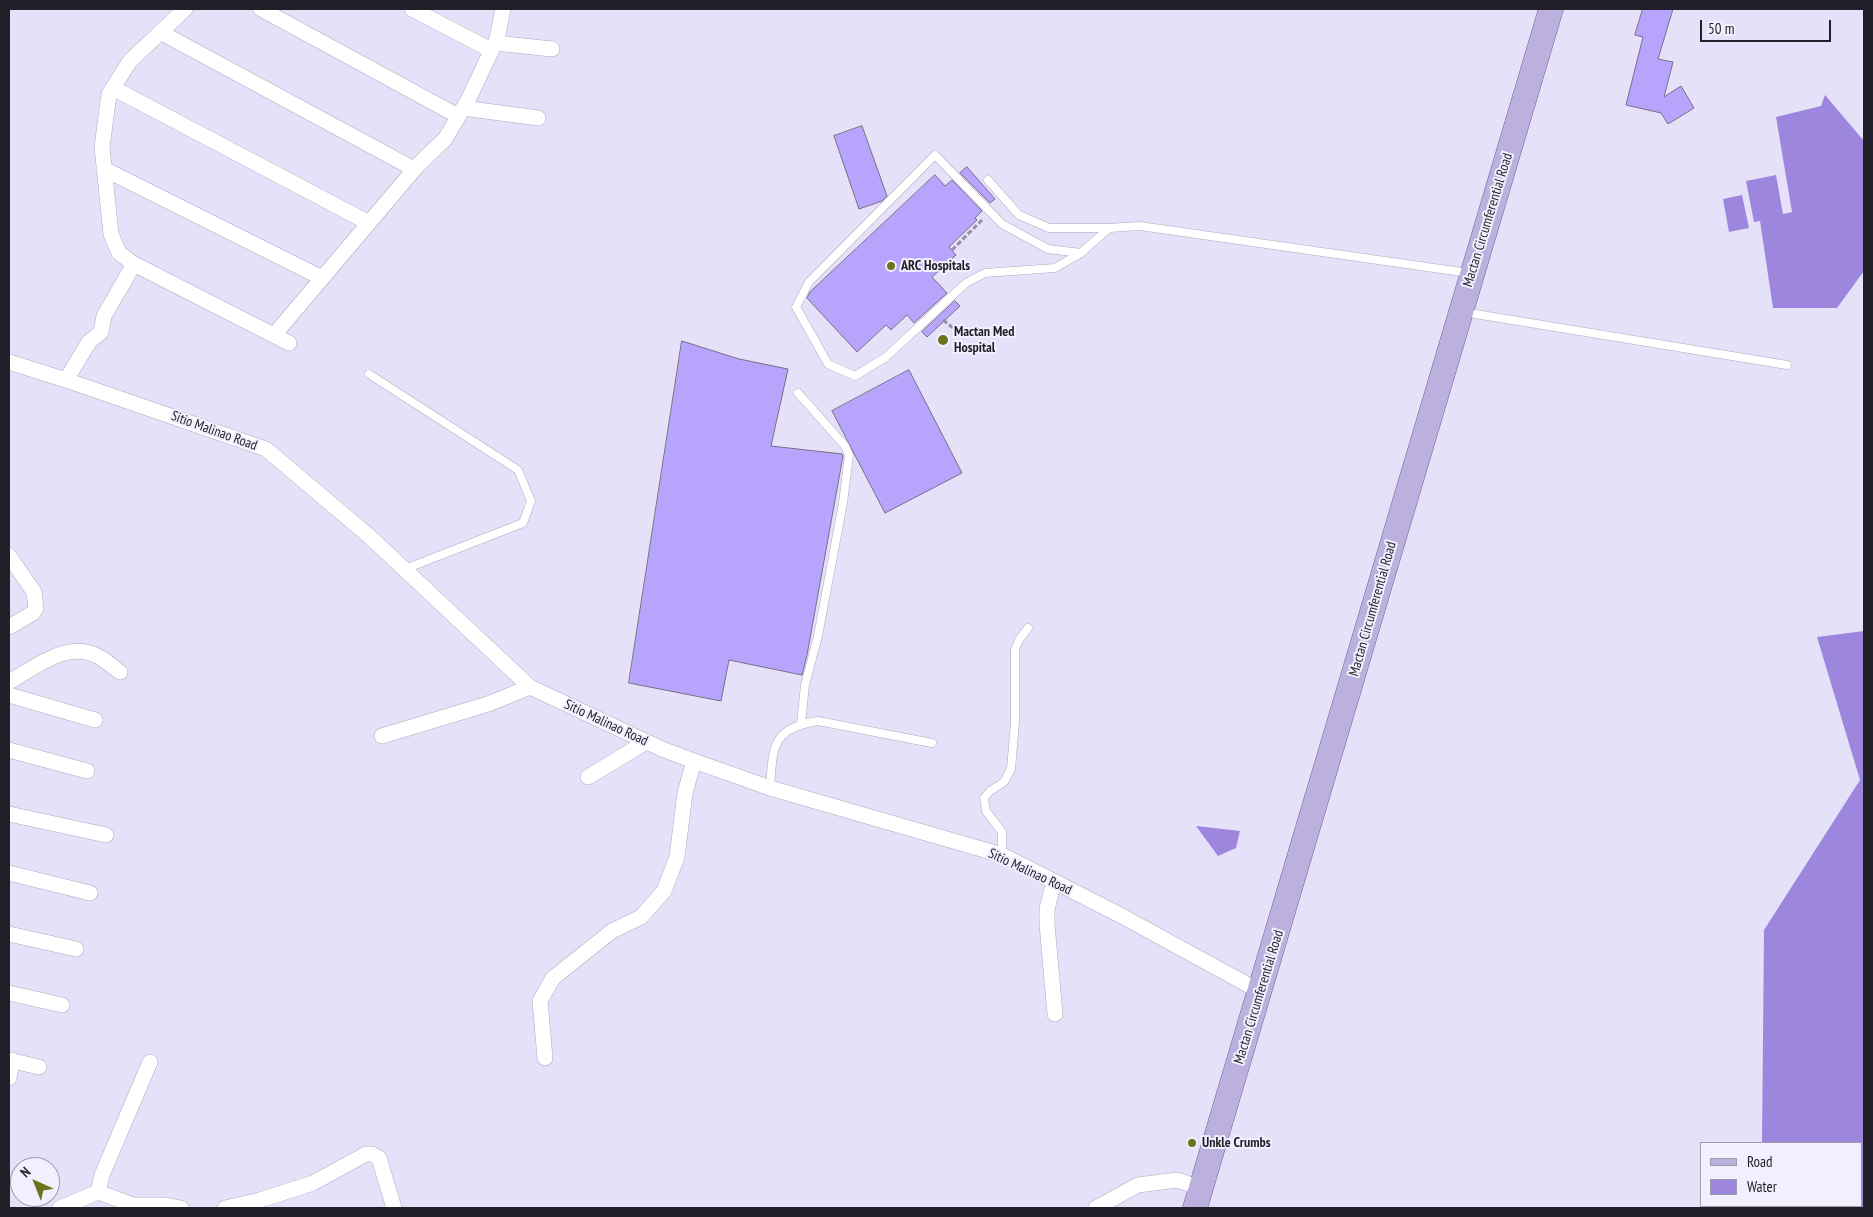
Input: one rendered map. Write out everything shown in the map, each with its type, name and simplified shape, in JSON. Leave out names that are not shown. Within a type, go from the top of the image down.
[{"type":"main road","name":"Mactan Circumferential Road","points":[[1198,1198],[1261,992],[1471,273],[1551,9]]},
{"type":"street","points":[[185,9],[130,61],[109,94],[102,147],[111,234],[119,253],[134,264],[289,343]]},
{"type":"street","points":[[260,9],[461,112],[538,118]]},
{"type":"street","points":[[412,9],[493,47],[552,49]]},
{"type":"street","points":[[274,335],[414,169],[445,138],[461,112],[493,47],[503,9]]},
{"type":"street","points":[[160,32],[414,169]]},
{"type":"street","points":[[113,88],[369,223]]},
{"type":"street","points":[[104,169],[322,278]]},
{"type":"street","points":[[66,380],[89,342],[101,332],[104,316],[134,264]]},
{"type":"street","name":"Sitio Malinao Road","points":[[9,362],[266,449],[369,536],[530,687],[646,742],[694,761],[770,788],[1002,855],[1120,915],[1261,992]]},
{"type":"street","points":[[9,556],[34,592],[36,608],[33,613],[9,627]]},
{"type":"street","points":[[9,682],[61,653],[74,651],[101,657],[120,672]]},
{"type":"street","points":[[382,736],[488,704],[530,687]]},
{"type":"street","points":[[9,695],[95,720]]},
{"type":"street","points":[[588,776],[646,742]]},
{"type":"street","points":[[9,750],[87,772]]},
{"type":"street","points":[[545,1058],[540,1001],[553,978],[612,931],[641,917],[664,892],[677,857],[684,793],[694,761]]},
{"type":"street","points":[[9,814],[106,835]]},
{"type":"street","points":[[9,873],[90,892]]},
{"type":"street","points":[[1054,882],[1047,909],[1047,924],[1055,1014]]},
{"type":"street","points":[[9,934],[76,949]]},
{"type":"street","points":[[9,993],[62,1005]]},
{"type":"street","points":[[9,1078],[10,1060],[39,1067]]},
{"type":"street","points":[[98,1192],[102,1175],[150,1062]]},
{"type":"street","points":[[225,1208],[260,1200],[313,1183],[366,1154],[372,1154],[379,1158],[394,1208]]},
{"type":"street","points":[[1096,1208],[1138,1185],[1177,1180],[1198,1198]]},
{"type":"street","points":[[60,1208],[98,1192],[133,1206],[165,1205],[181,1208]]},
{"type":"lane","points":[[1081,252],[1048,248],[1002,224],[935,155],[809,282],[796,307],[828,364],[855,376],[886,357],[966,282],[985,273],[1055,268],[1081,252],[1109,228]]},
{"type":"lane","points":[[988,180],[1019,215],[1049,228],[1140,226],[1471,273]]},
{"type":"lane","points":[[1460,311],[1787,365]]},
{"type":"lane","points":[[368,374],[518,470],[531,501],[523,522],[404,569]]},
{"type":"lane","points":[[798,394],[845,446],[849,455],[843,503],[818,636],[805,686],[801,724]]},
{"type":"lane","points":[[1002,855],[1002,832],[986,811],[984,798],[990,791],[1004,782],[1012,769],[1015,722],[1015,650],[1019,640],[1028,628]]},
{"type":"lane","points":[[770,788],[773,753],[778,740],[787,731],[801,724],[818,721],[932,744]]},
{"type":"path","points":[[952,250],[983,219]]},
{"type":"path","points":[[944,321],[966,338]]},
{"type":"water","points":[[1825,95],[1864,141],[1864,271],[1837,308],[1773,308],[1760,221],[1754,222],[1746,181],[1776,175],[1783,214],[1792,212],[1776,117],[1821,106]]},
{"type":"water","points":[[1742,195],[1749,228],[1729,232],[1723,199]]},
{"type":"water","points":[[1864,631],[1864,1208],[1778,1208],[1863,1207],[1863,1142],[1762,1142],[1764,930],[1860,780],[1817,637]]},
{"type":"water","points":[[1196,826],[1240,831],[1236,848],[1218,856]]},
{"type":"building","points":[[1643,9],[1673,9],[1658,59],[1673,62],[1664,97],[1681,86],[1694,108],[1668,124],[1661,113],[1626,105],[1643,37],[1635,35]]},
{"type":"building","points":[[862,126],[887,196],[882,201],[859,209],[834,136]]},
{"type":"building","points":[[967,167],[995,199],[990,203],[960,173]]},
{"type":"building","name":"ARC Hospitals","points":[[935,175],[945,186],[952,180],[982,211],[975,218],[977,220],[949,247],[956,255],[932,277],[947,293],[914,323],[907,315],[891,330],[886,325],[857,352],[807,298],[810,292]]},
{"type":"building","points":[[955,301],[960,306],[927,337],[922,332]]},
{"type":"building","points":[[682,341],[739,359],[788,369],[771,446],[842,454],[843,456],[802,675],[729,660],[721,701],[629,683]]},
{"type":"building","points":[[909,370],[962,473],[885,513],[832,411]]},
{"type":"place","name":"ARC Hospitals","points":[[891,266]]},
{"type":"place","name":"Mactan Med Hospital","points":[[943,340]]},
{"type":"place","name":"Unkle Crumbs","points":[[1192,1143]]}]
